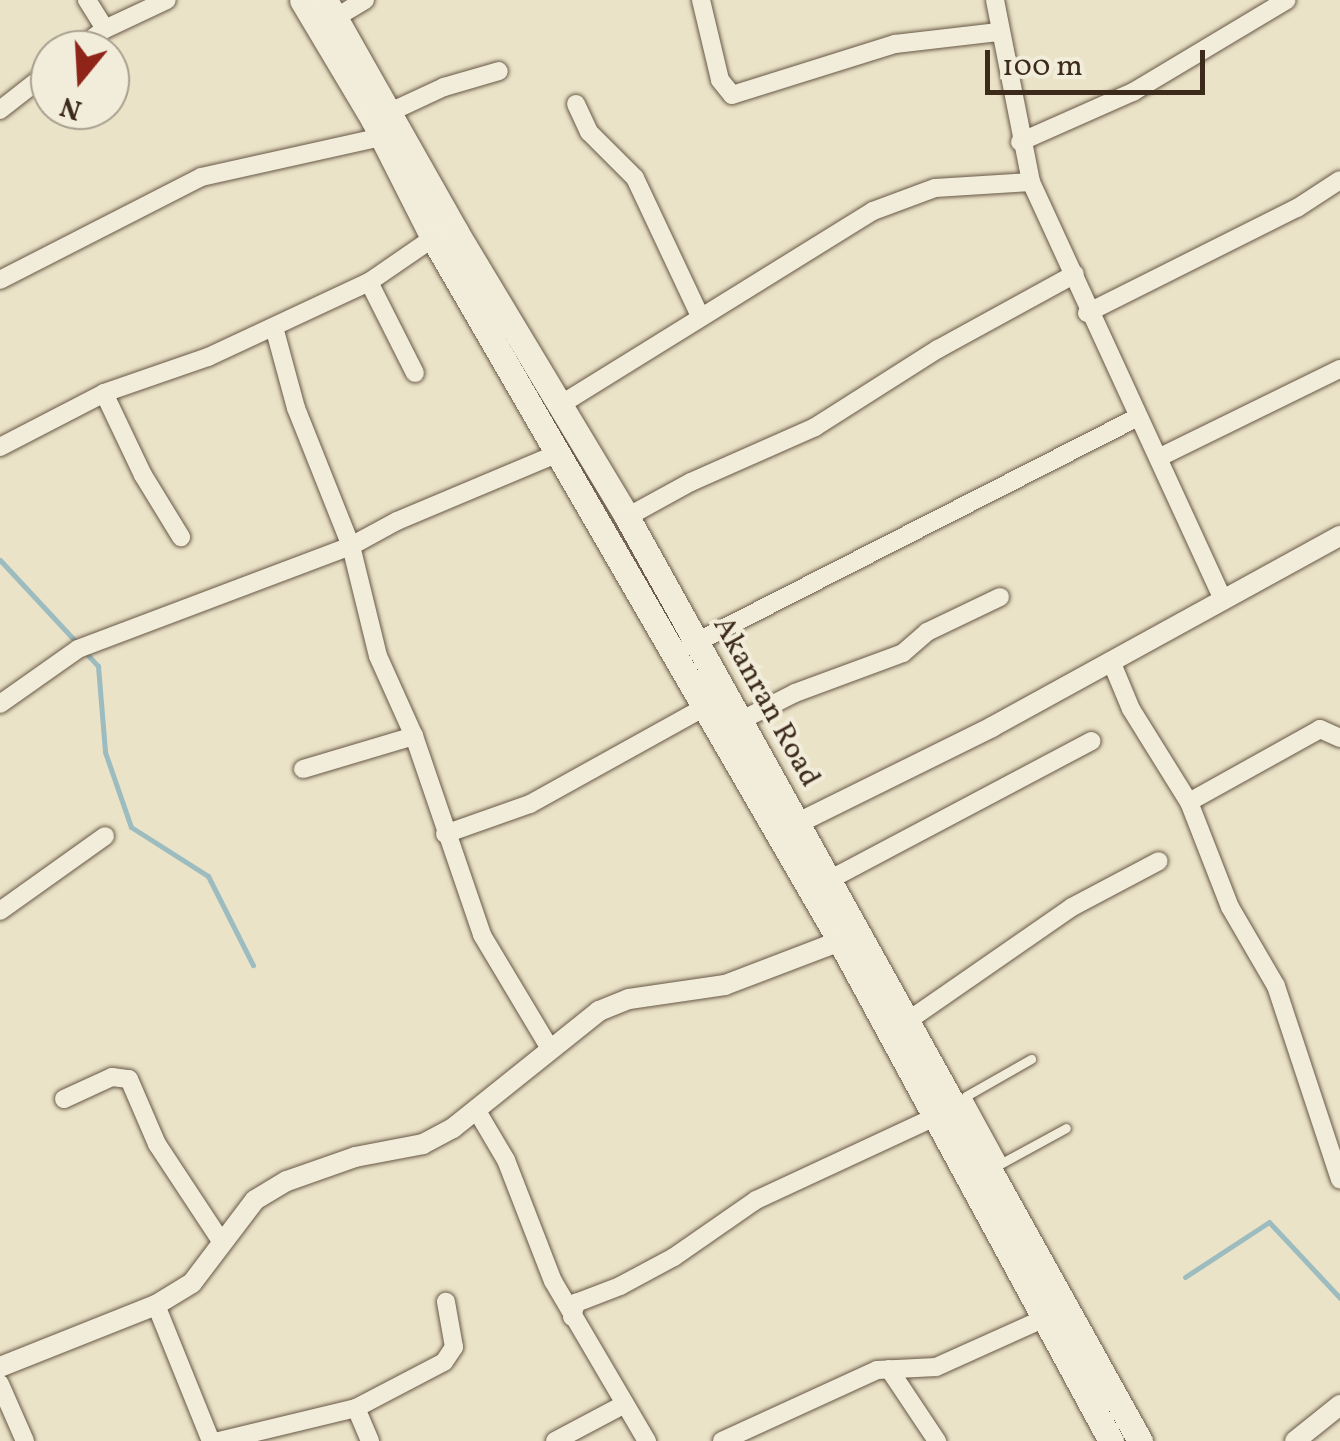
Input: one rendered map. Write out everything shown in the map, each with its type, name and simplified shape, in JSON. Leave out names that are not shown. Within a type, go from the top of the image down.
[{"type":"main road","name":"Akanran Road","points":[[302,0],[385,125],[627,517],[686,647],[706,706],[840,941],[1111,1441]]},
{"type":"main road","name":"Akanran Road","points":[[330,9],[434,238],[561,452],[738,722],[996,1167],[1140,1441]]},
{"type":"street","points":[[87,0],[105,28]]},
{"type":"street","points":[[102,30],[167,0]]},
{"type":"street","points":[[330,9],[365,0]]},
{"type":"street","points":[[701,0],[720,80],[732,95],[895,44],[998,32]]},
{"type":"street","points":[[995,0],[998,32],[1031,182],[1222,598]]},
{"type":"street","points":[[1020,142],[1133,92],[1287,0]]},
{"type":"street","points":[[0,280],[201,177],[385,125],[444,87],[498,71]]},
{"type":"street","points":[[0,110],[30,87]]},
{"type":"street","points":[[576,104],[589,132],[634,178],[700,316]]},
{"type":"street","points":[[1088,312],[1297,208],[1340,180]]},
{"type":"street","points":[[560,405],[872,211],[935,188],[1031,182]]},
{"type":"street","points":[[0,448],[104,393],[208,357],[369,282],[434,238]]},
{"type":"street","points":[[627,517],[690,482],[815,426],[938,349],[1075,274]]},
{"type":"street","points":[[369,282],[415,373]]},
{"type":"street","points":[[274,327],[296,408],[351,546],[378,656],[414,736],[482,936],[549,1047]]},
{"type":"street","points":[[1160,456],[1340,369]]},
{"type":"street","points":[[104,393],[143,475],[181,537]]},
{"type":"street","points":[[686,647],[1138,417]]},
{"type":"street","points":[[0,704],[83,647],[351,546],[397,521],[561,452]]},
{"type":"street","points":[[796,824],[1111,661],[1340,536]]},
{"type":"street","points":[[738,722],[795,693],[903,653],[927,632],[1000,597]]},
{"type":"street","points":[[1111,661],[1131,709],[1189,802],[1230,907],[1276,986],[1340,1180]]},
{"type":"street","points":[[445,834],[530,804],[706,706]]},
{"type":"street","points":[[1189,802],[1320,729],[1340,738]]},
{"type":"street","points":[[304,769],[414,736]]},
{"type":"street","points":[[829,880],[1091,741]]},
{"type":"street","points":[[0,911],[105,836]]},
{"type":"street","points":[[909,1020],[1072,907],[1159,861]]},
{"type":"street","points":[[0,1367],[156,1305],[192,1282],[254,1200],[288,1181],[355,1158],[422,1144],[506,1090],[549,1047],[599,1011],[630,1000],[725,985],[840,941]]},
{"type":"street","points":[[64,1099],[112,1077],[129,1078],[158,1144],[221,1241]]},
{"type":"street","points":[[477,1111],[506,1160],[553,1281],[647,1441]]},
{"type":"street","points":[[572,1317],[576,1303],[620,1286],[674,1256],[756,1200],[935,1117]]},
{"type":"street","points":[[219,1441],[356,1408],[452,1356],[446,1302]]},
{"type":"street","points":[[156,1305],[211,1441]]},
{"type":"street","points":[[722,1441],[861,1376],[889,1369],[936,1367],[1044,1318]]},
{"type":"street","points":[[889,1369],[938,1441]]},
{"type":"street","points":[[0,1384],[25,1441]]},
{"type":"street","points":[[556,1441],[625,1404]]},
{"type":"street","points":[[1295,1441],[1340,1405]]},
{"type":"street","points":[[356,1408],[370,1441]]},
{"type":"lane","points":[[1031,1059],[966,1096],[996,1167],[1066,1128]]},
{"type":"waterway","points":[[0,560],[77,643]]},
{"type":"waterway","points":[[84,651],[98,666],[105,752],[131,827],[208,876],[253,965]]},
{"type":"waterway","points":[[1185,1277],[1269,1222],[1340,1298]]}]
